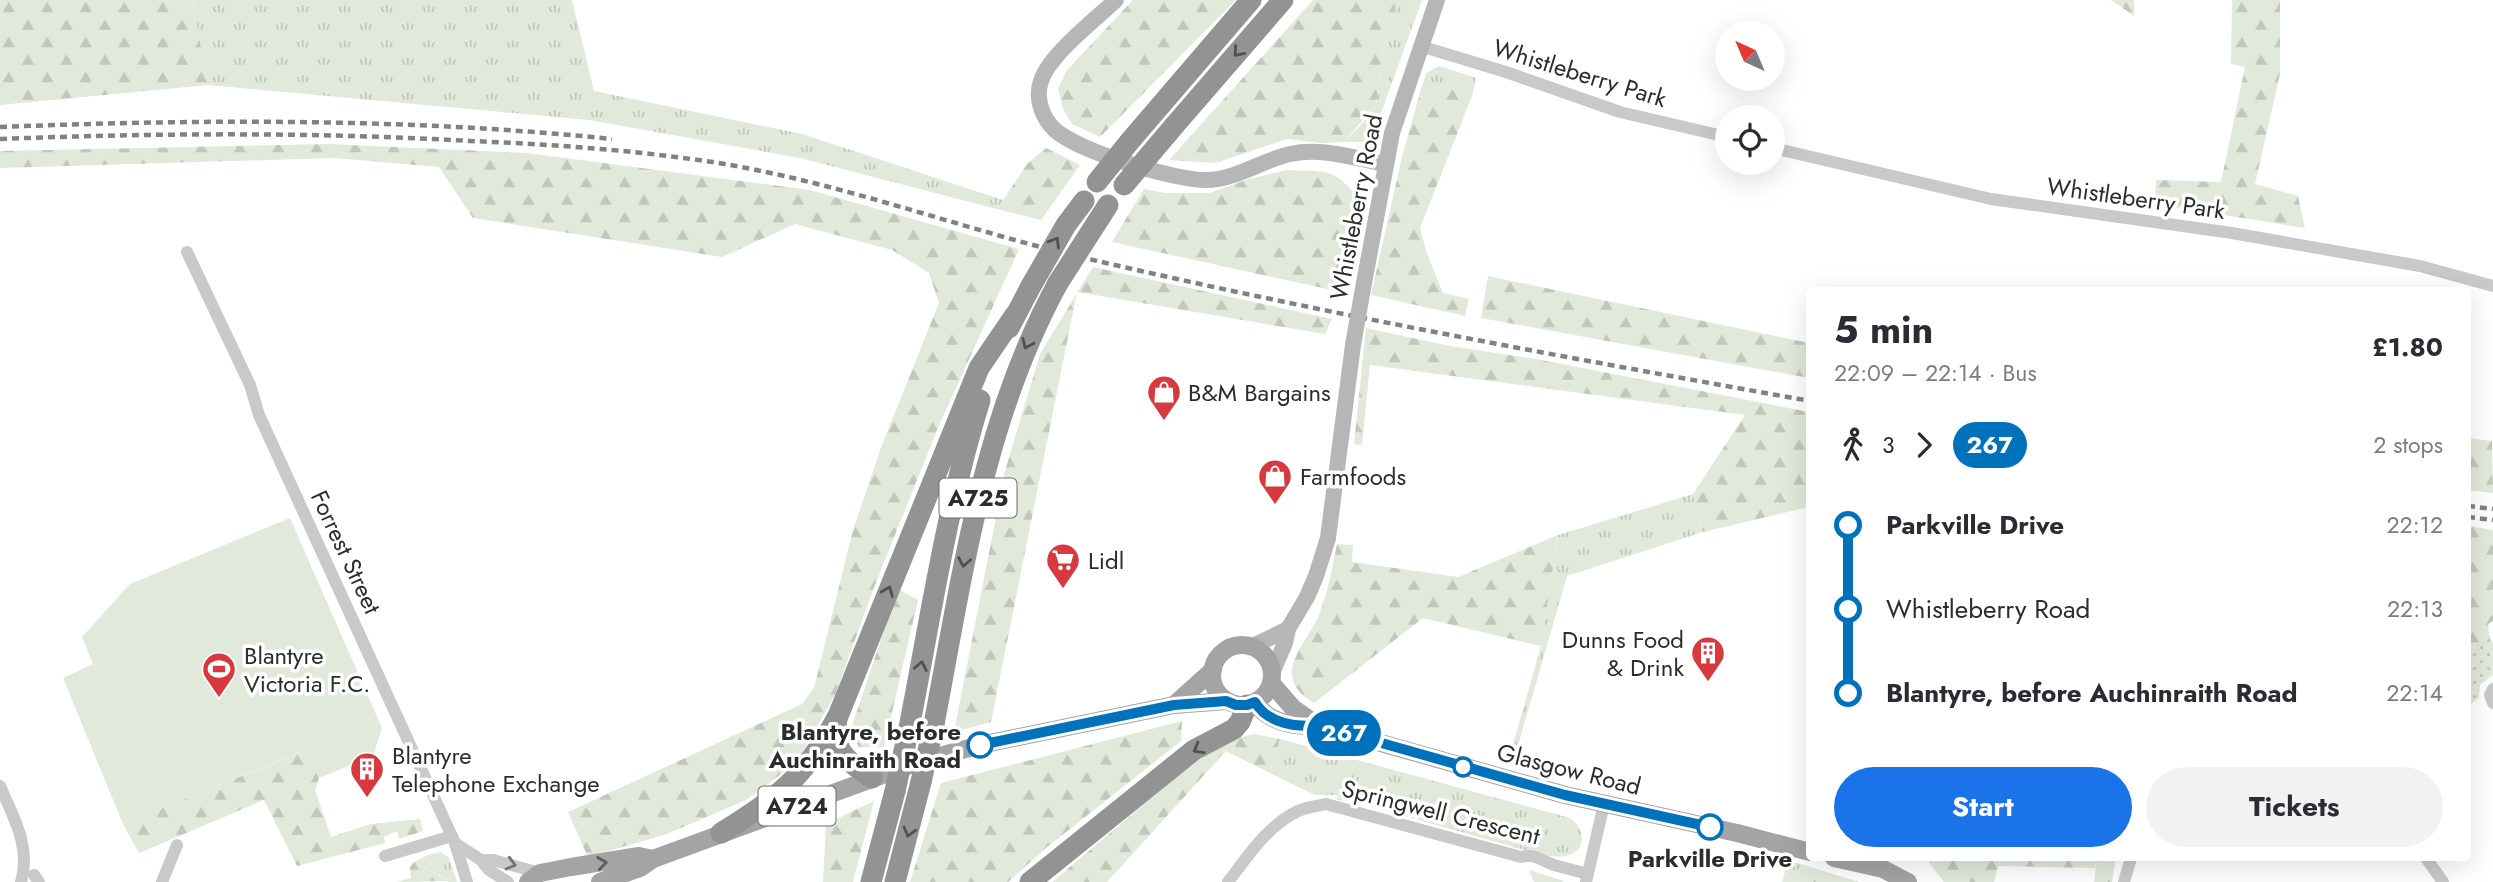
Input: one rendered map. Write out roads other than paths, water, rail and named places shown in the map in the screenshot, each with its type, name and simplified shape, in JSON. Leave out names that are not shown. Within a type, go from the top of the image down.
[{"type":"highway","name":"A725","points":[[871,882],[908,733],[960,470],[981,399],[1015,316],[1066,225],[1097,182],[1251,0]]},
{"type":"highway","name":"A725","points":[[895,882],[934,724],[968,541],[989,451],[1022,355],[1058,283],[1108,205],[1283,0]]},
{"type":"highway","name":"A725","points":[[721,833],[767,804],[792,782],[814,758],[838,716],[979,368],[1015,316]]},
{"type":"highway","points":[[1030,882],[1194,750],[1234,729],[1240,722],[1243,703]]},
{"type":"highway","name":"A725","points":[[838,716],[835,733],[841,752],[848,761],[872,778]]},
{"type":"main road","points":[[1116,0],[1055,58],[1041,79],[1041,107],[1049,124],[1061,135],[1119,160],[1169,176],[1196,180],[1220,179],[1290,154],[1303,152],[1329,153],[1385,164]]},
{"type":"main road","name":"Whistleberry Road","points":[[1272,678],[1288,629],[1313,584],[1328,537],[1353,345],[1385,164],[1397,113],[1437,0]]},
{"type":"main road","points":[[1174,705],[1213,670],[1223,653],[1232,647],[1251,647],[1288,629]]},
{"type":"main road","points":[[1251,647],[1265,656],[1272,678],[1293,708],[1318,725]]},
{"type":"main road","points":[[1213,670],[1216,691],[1265,716],[1305,727],[1318,725]]},
{"type":"main road","points":[[1243,703],[1266,694],[1272,678]]},
{"type":"main road","name":"A724","points":[[600,882],[721,833],[918,762],[980,745],[1174,705],[1243,703]]},
{"type":"main road","name":"Glasgow Road","points":[[1318,725],[1604,804],[1806,851]]},
{"type":"main road","name":"A724","points":[[540,876],[571,867],[639,856],[653,859]]},
{"type":"main road","points":[[1847,861],[1883,869],[1908,882]]},
{"type":"main road","points":[[540,876],[564,876],[570,882]]},
{"type":"street","name":"Whistleberry Park","points":[[1420,46],[1506,72],[1619,112],[1715,134]]},
{"type":"street","name":"Whistleberry Park","points":[[1785,151],[1991,199],[2232,233],[2420,266],[2493,286]]},
{"type":"street","name":"Forrest Street","points":[[187,251],[250,385],[259,415],[453,839],[467,882]]},
{"type":"street","points":[[2493,689],[2490,695],[2493,704]]},
{"type":"street","points":[[0,786],[25,846],[21,882]]},
{"type":"street","name":"Springwell Crescent","points":[[1228,882],[1279,823],[1300,810],[1326,804],[1521,857],[1529,855],[1541,858],[1549,864],[1587,878]]},
{"type":"street","points":[[1587,878],[1604,804]]},
{"type":"street","points":[[385,856],[453,839],[481,860],[489,870],[508,882]]},
{"type":"street","points":[[162,882],[177,845]]},
{"type":"street","points":[[481,860],[493,860],[540,876]]},
{"type":"street","points":[[2124,882],[2130,861]]},
{"type":"street","points":[[2428,861],[2443,882]]},
{"type":"railway","points":[[0,127],[306,122],[459,127],[612,139]]},
{"type":"railway","points":[[0,139],[177,135],[353,136],[553,145],[691,159],[788,177],[1028,244],[1259,297],[1806,400]]},
{"type":"railway","points":[[2471,506],[2493,509]]},
{"type":"railway","points":[[2471,517],[2493,520]]},
{"type":"place","name":"B&M Bargains","points":[[1164,422]]},
{"type":"place","name":"Farmfoods","points":[[1275,506]]},
{"type":"place","name":"Lidl","points":[[1063,590]]},
{"type":"place","name":"Dunns Food & Drink","points":[[1708,683]]},
{"type":"place","name":"Blantyre Victoria F.C.","points":[[219,699]]},
{"type":"place","name":"Blantyre, before Auchinraith Road","points":[[980,745]]},
{"type":"place","name":"Blantyre Telephone Exchange","points":[[367,799]]},
{"type":"place","name":"Parkville Drive","points":[[1710,827]]}]
